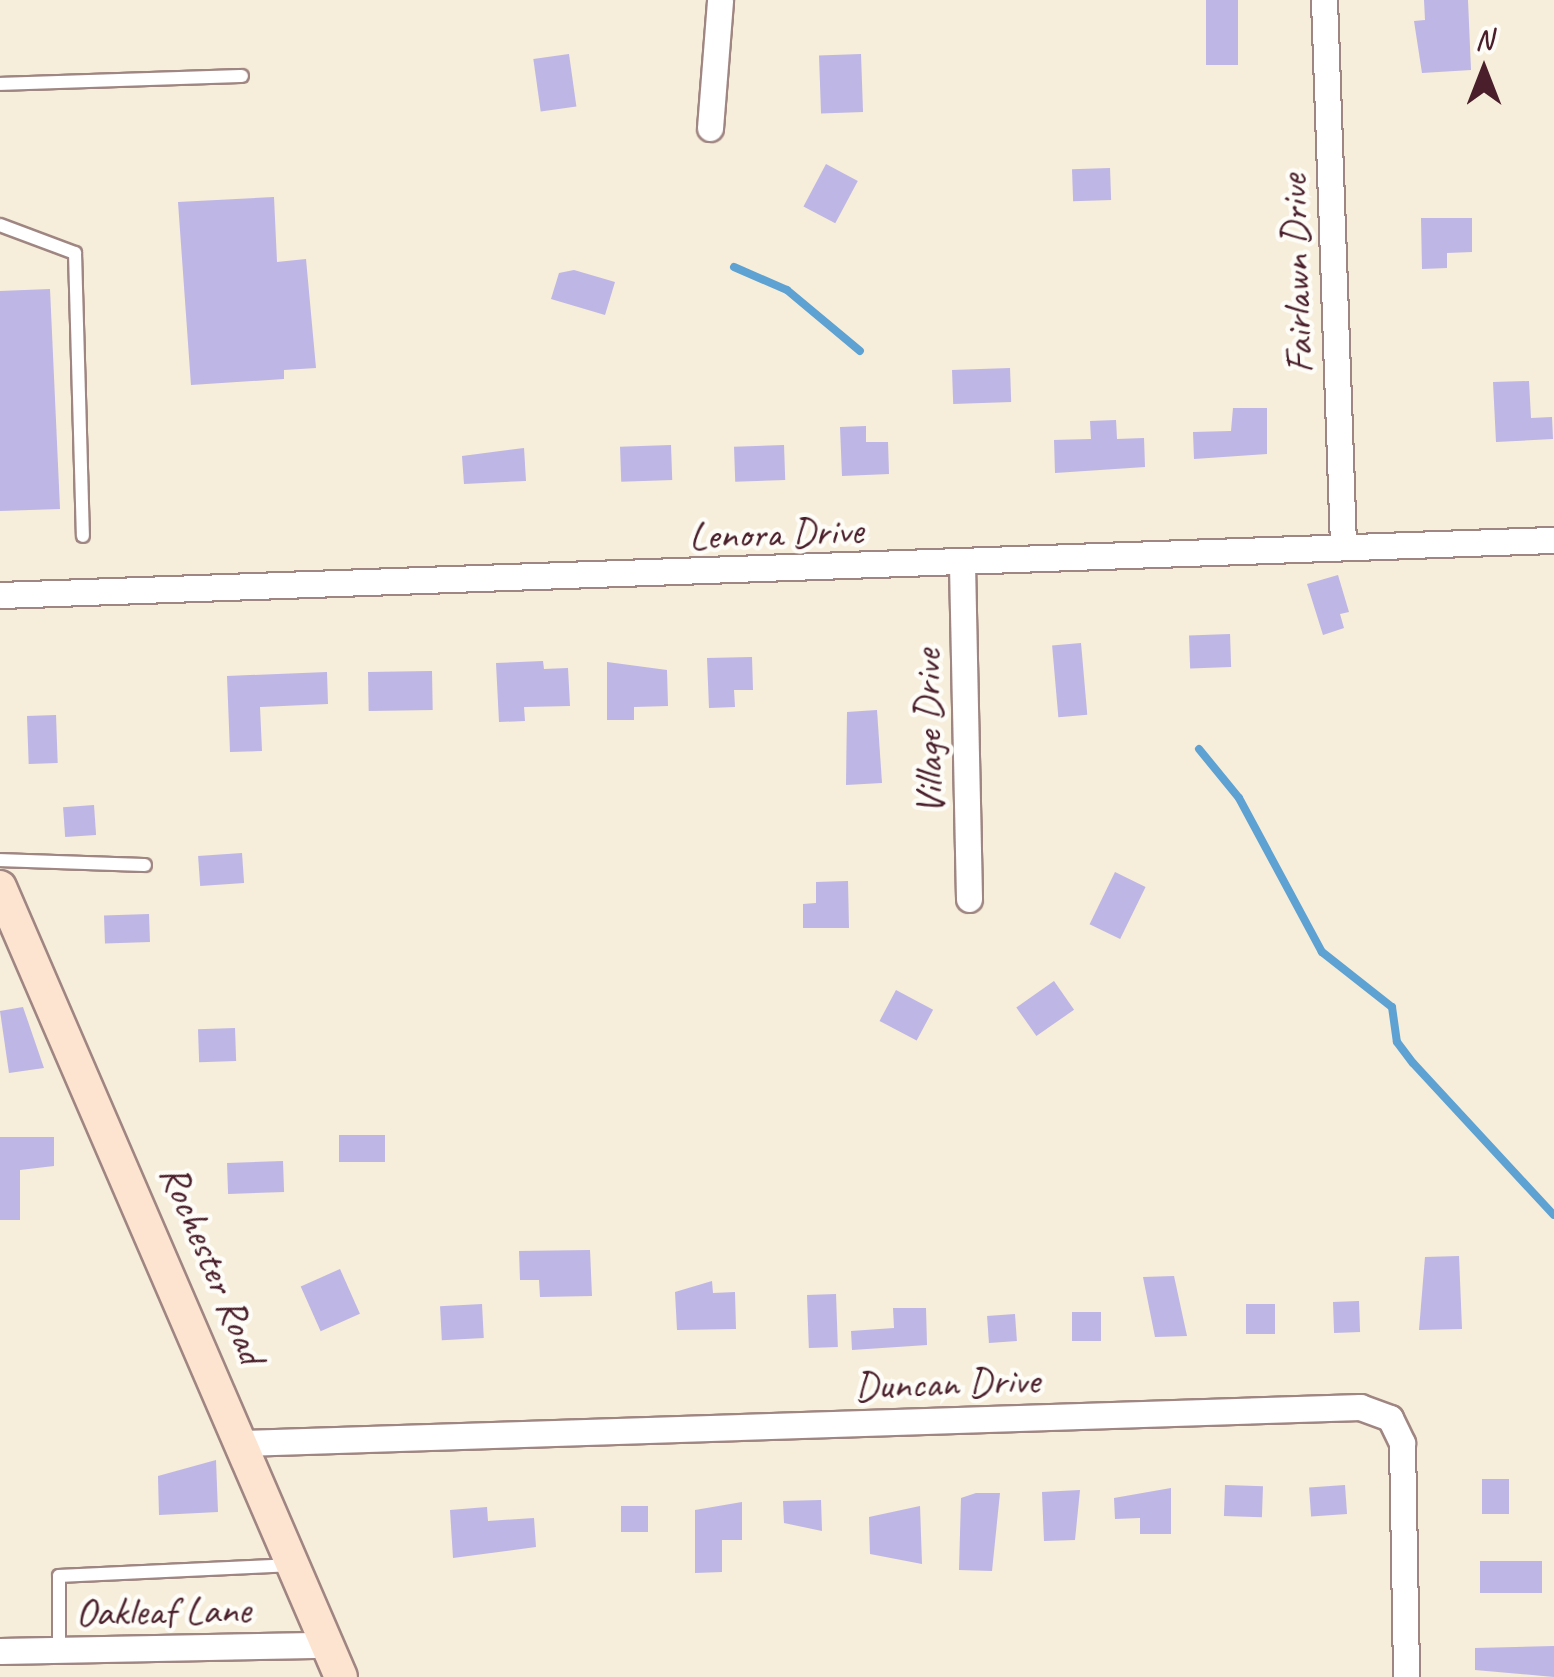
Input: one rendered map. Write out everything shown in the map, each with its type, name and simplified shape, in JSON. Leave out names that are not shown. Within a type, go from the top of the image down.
[{"type":"street","points":[[710,128],[720,0]]},
{"type":"street","name":"Fairlawn Drive","points":[[1324,0],[1344,545]]},
{"type":"street","name":"Lenora Drive","points":[[0,595],[962,564],[1344,545],[1554,540]]},
{"type":"street","name":"Village Drive","points":[[962,564],[969,899]]},
{"type":"street","name":"Rochester Road","points":[[0,887],[243,1442],[341,1677]]},
{"type":"street","name":"Duncan Drive","points":[[243,1442],[1360,1408],[1390,1418],[1402,1444],[1406,1677]]},
{"type":"street","name":"Oakleaf Lane","points":[[0,1651],[326,1645]]},
{"type":"lane","points":[[0,84],[242,76]]},
{"type":"lane","points":[[0,226],[75,253],[83,536]]},
{"type":"lane","points":[[0,860],[145,865]]},
{"type":"lane","points":[[60,1650],[59,1576],[294,1565]]},
{"type":"building","points":[[1206,0],[1238,0],[1238,65],[1206,65]]},
{"type":"building","points":[[1424,0],[1468,0],[1471,70],[1422,73],[1414,21],[1425,20]]},
{"type":"building","points":[[569,54],[576,106],[541,111],[533,59]]},
{"type":"building","points":[[861,54],[863,112],[821,113],[819,55]]},
{"type":"building","points":[[826,164],[858,181],[835,223],[803,206]]},
{"type":"building","points":[[1110,168],[1111,200],[1073,201],[1072,169]]},
{"type":"building","points":[[274,197],[277,262],[306,259],[316,368],[284,370],[284,379],[191,385],[178,202]]},
{"type":"building","points":[[1421,218],[1472,218],[1472,252],[1447,253],[1447,268],[1422,269]]},
{"type":"building","points":[[574,270],[615,282],[605,315],[551,299],[559,273]]},
{"type":"building","points":[[50,289],[60,509],[0,511],[0,291]]},
{"type":"building","points":[[1010,368],[1011,402],[953,404],[952,370]]},
{"type":"building","points":[[1529,381],[1531,418],[1552,417],[1553,439],[1496,442],[1493,382]]},
{"type":"building","points":[[1233,408],[1267,408],[1267,454],[1194,459],[1193,432],[1231,431]]},
{"type":"building","points":[[1116,420],[1117,439],[1144,438],[1145,467],[1055,473],[1054,440],[1091,439],[1090,421]]},
{"type":"building","points":[[866,426],[866,442],[888,442],[889,474],[842,476],[840,427]]},
{"type":"building","points":[[671,445],[672,480],[621,482],[620,447]]},
{"type":"building","points":[[784,445],[785,480],[735,482],[734,447]]},
{"type":"building","points":[[524,448],[526,481],[464,484],[462,456]]},
{"type":"building","points":[[1338,575],[1349,612],[1340,614],[1344,628],[1323,635],[1307,584]]},
{"type":"building","points":[[1230,634],[1231,667],[1190,668],[1189,635]]},
{"type":"building","points":[[1081,643],[1087,715],[1058,717],[1052,646]]},
{"type":"building","points":[[752,657],[753,690],[734,690],[735,707],[709,708],[707,658]]},
{"type":"building","points":[[543,661],[544,669],[568,668],[570,706],[524,707],[525,721],[499,722],[496,663]]},
{"type":"building","points":[[607,662],[667,670],[668,706],[634,707],[634,720],[607,720]]},
{"type":"building","points":[[432,671],[433,710],[369,711],[368,672]]},
{"type":"building","points":[[327,672],[328,704],[260,707],[262,751],[230,752],[227,676]]},
{"type":"building","points":[[877,710],[882,783],[846,785],[847,712]]},
{"type":"building","points":[[56,715],[58,763],[29,764],[27,716]]},
{"type":"building","points":[[94,805],[96,835],[65,837],[63,807]]},
{"type":"building","points":[[242,853],[244,883],[200,886],[198,856]]},
{"type":"building","points":[[1115,872],[1146,887],[1120,939],[1090,924]]},
{"type":"building","points":[[848,881],[849,928],[803,928],[803,904],[816,903],[816,882]]},
{"type":"building","points":[[149,914],[150,942],[105,944],[104,916]]},
{"type":"building","points":[[1054,981],[1074,1010],[1036,1036],[1016,1007]]},
{"type":"building","points":[[896,990],[933,1010],[917,1041],[880,1021]]},
{"type":"building","points":[[23,1007],[44,1068],[9,1073],[0,1011]]},
{"type":"building","points":[[235,1028],[236,1061],[199,1062],[198,1029]]},
{"type":"building","points":[[339,1135],[385,1135],[385,1162],[339,1162]]},
{"type":"building","points":[[0,1137],[54,1137],[54,1166],[20,1170],[20,1220],[0,1220]]},
{"type":"building","points":[[283,1161],[284,1192],[228,1194],[227,1163]]},
{"type":"building","points":[[590,1250],[592,1296],[540,1297],[539,1280],[520,1280],[519,1251]]},
{"type":"building","points":[[1459,1256],[1462,1329],[1419,1330],[1425,1257]]},
{"type":"building","points":[[340,1269],[360,1314],[321,1331],[301,1286]]},
{"type":"building","points":[[1174,1276],[1187,1336],[1155,1337],[1143,1277]]},
{"type":"building","points":[[712,1281],[713,1293],[735,1292],[736,1329],[677,1330],[675,1292]]},
{"type":"building","points":[[836,1294],[838,1347],[809,1348],[807,1295]]},
{"type":"building","points":[[1359,1301],[1360,1332],[1334,1333],[1333,1302]]},
{"type":"building","points":[[482,1304],[484,1338],[442,1340],[440,1306]]},
{"type":"building","points":[[1246,1304],[1275,1304],[1275,1334],[1246,1334]]},
{"type":"building","points":[[893,1308],[926,1308],[927,1345],[852,1350],[851,1331],[894,1328]]},
{"type":"building","points":[[1072,1312],[1101,1312],[1101,1341],[1072,1341]]},
{"type":"building","points":[[1015,1314],[1017,1341],[989,1343],[987,1316]]},
{"type":"building","points":[[216,1460],[218,1512],[159,1515],[158,1476]]},
{"type":"building","points":[[1482,1479],[1509,1479],[1509,1514],[1482,1514]]},
{"type":"building","points":[[1225,1485],[1263,1486],[1262,1517],[1224,1516]]},
{"type":"building","points":[[1345,1485],[1347,1514],[1311,1516],[1309,1488]]},
{"type":"building","points":[[1171,1488],[1171,1534],[1140,1534],[1140,1518],[1115,1519],[1114,1498]]},
{"type":"building","points":[[1080,1490],[1075,1540],[1044,1541],[1042,1492]]},
{"type":"building","points":[[976,1493],[1000,1493],[992,1571],[959,1570],[961,1498]]},
{"type":"building","points":[[821,1500],[822,1531],[784,1523],[783,1501]]},
{"type":"building","points":[[742,1502],[742,1540],[722,1540],[722,1572],[695,1573],[695,1510]]},
{"type":"building","points":[[621,1506],[648,1506],[648,1532],[621,1532]]},
{"type":"building","points":[[920,1506],[922,1564],[870,1554],[869,1517]]},
{"type":"building","points":[[487,1507],[488,1521],[534,1518],[536,1547],[453,1558],[450,1510]]},
{"type":"building","points":[[1480,1561],[1542,1561],[1542,1593],[1480,1593]]},
{"type":"building","points":[[1554,1646],[1554,1677],[1475,1670],[1475,1648]]},
{"type":"waterway","points":[[734,267],[787,290],[860,351]]},
{"type":"waterway","points":[[1199,749],[1239,798],[1322,952],[1392,1007],[1397,1042],[1413,1063],[1554,1215]]}]
